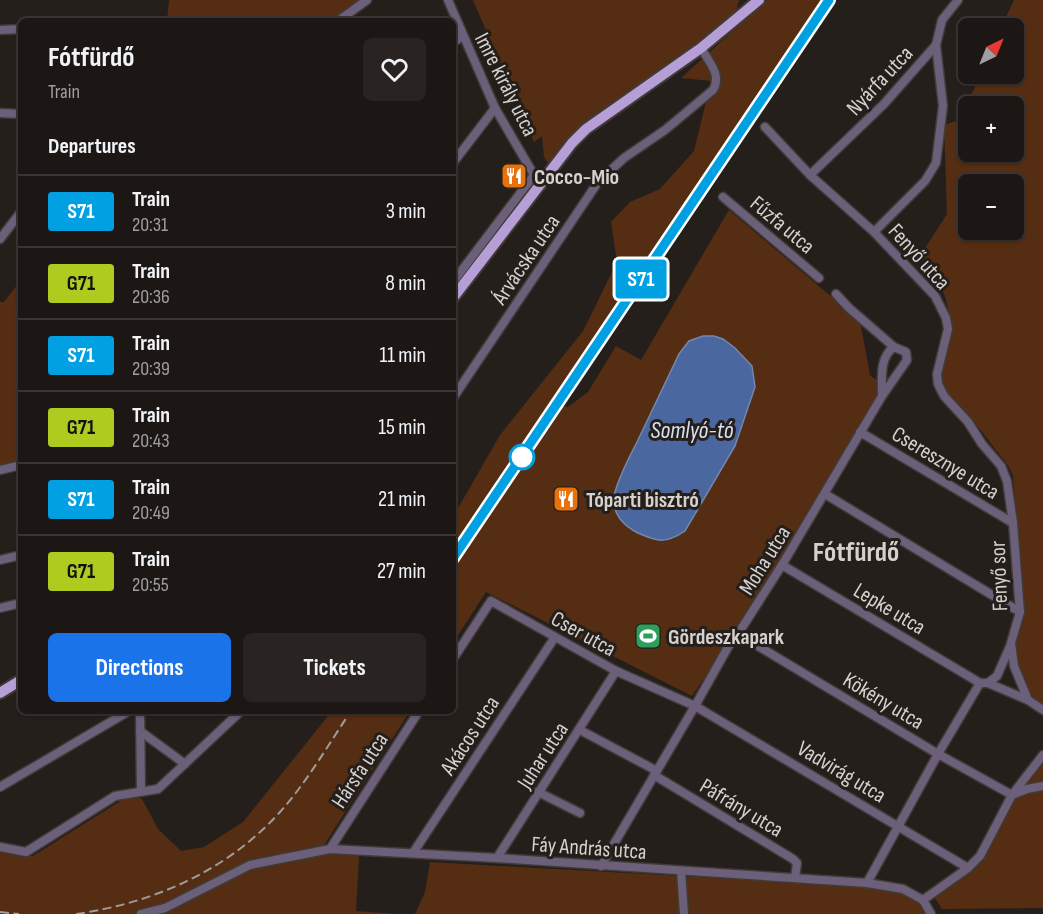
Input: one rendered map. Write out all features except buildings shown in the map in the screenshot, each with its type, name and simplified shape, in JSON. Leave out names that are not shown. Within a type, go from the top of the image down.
[{"type":"main road","points":[[456,294],[538,177],[572,142],[586,129],[701,48],[759,0]]},
{"type":"main road","points":[[0,693],[18,682]]},
{"type":"street","points":[[342,18],[367,0]]},
{"type":"street","name":"Imre király utca","points":[[448,0],[455,18]]},
{"type":"street","name":"Nyárfa utca","points":[[810,175],[884,104],[936,45],[942,20],[958,0]]},
{"type":"street","name":"Imre király utca","points":[[456,21],[495,108],[538,177]]},
{"type":"street","points":[[0,30],[18,29]]},
{"type":"street","points":[[456,41],[462,36]]},
{"type":"street","points":[[874,232],[925,181],[936,163],[943,106],[936,45]]},
{"type":"street","name":"Árvácska utca","points":[[456,394],[598,182],[624,158],[665,130],[713,90],[717,84],[717,75],[701,48]]},
{"type":"street","points":[[456,159],[495,108]]},
{"type":"street","points":[[0,113],[18,114]]},
{"type":"street","name":"Fenyő utca","points":[[765,127],[810,175],[874,232],[935,296],[946,318],[948,329],[937,374],[938,384],[944,396],[969,422],[982,444],[1002,466]]},
{"type":"street","points":[[456,278],[538,177]]},
{"type":"street","name":"Fűzfa utca","points":[[723,197],[819,278]]},
{"type":"street","points":[[0,238],[18,217]]},
{"type":"street","points":[[837,294],[849,308],[894,347]]},
{"type":"street","name":"Moha utca","points":[[601,866],[728,647],[782,565],[860,432],[907,360],[906,352],[894,347],[889,351],[884,362],[882,396]]},
{"type":"street","name":"Cseresznye utca","points":[[860,432],[1013,523]]},
{"type":"street","points":[[0,470],[18,466]]},
{"type":"street","name":"Fenyő sor","points":[[1002,466],[1007,481],[1013,523],[1020,612],[1011,643],[1014,666],[1028,700]]},
{"type":"street","points":[[825,494],[1020,612]]},
{"type":"street","points":[[0,560],[18,556]]},
{"type":"street","name":"Lepke utca","points":[[782,565],[984,683],[1028,700]]},
{"type":"street","name":"Cser utca","points":[[456,654],[491,601],[616,671],[695,706]]},
{"type":"street","points":[[0,608],[18,604]]},
{"type":"street","name":"Kökény utca","points":[[738,634],[938,754],[1012,795]]},
{"type":"street","name":"Akácos utca","points":[[413,853],[555,637]]},
{"type":"street","points":[[867,884],[938,754],[984,683],[997,676],[1011,643]]},
{"type":"street","name":"Juhar utca","points":[[498,858],[616,671]]},
{"type":"street","points":[[1028,700],[1043,710]]},
{"type":"street","name":"Vadvirág utca","points":[[695,706],[969,868]]},
{"type":"street","points":[[0,787],[124,714]]},
{"type":"street","points":[[140,714],[141,791]]},
{"type":"street","points":[[0,847],[26,852],[115,796],[158,789],[235,714]]},
{"type":"street","name":"Hársfa utca","points":[[330,849],[417,714]]},
{"type":"street","points":[[580,730],[656,773]]},
{"type":"street","points":[[140,731],[185,764]]},
{"type":"street","points":[[932,914],[923,900],[969,868],[980,856],[1012,795],[1043,755]]},
{"type":"street","name":"Páfrány utca","points":[[656,773],[793,859],[797,863],[795,878]]},
{"type":"street","points":[[1012,795],[1043,786]]},
{"type":"street","points":[[538,792],[580,813]]},
{"type":"street","name":"Fáy András utca","points":[[141,914],[165,908],[250,865],[330,849],[498,858],[867,884],[903,889],[923,900]]},
{"type":"street","points":[[681,871],[684,914]]},
{"type":"shaded area","points":[[169,0],[367,0],[342,18],[167,18]]},
{"type":"shaded area","points":[[473,0],[739,0],[735,16],[690,53],[583,129],[551,167],[544,157],[542,136],[534,142]]},
{"type":"shaded area","points":[[767,0],[825,0],[552,403],[568,407],[588,392],[616,346],[641,360],[729,210],[860,321],[870,375],[884,386],[743,621],[692,696],[486,592],[456,638],[456,512],[500,435],[583,331],[617,262],[611,222],[630,202],[660,189],[694,151],[711,81],[681,78]],"holes":[[[679,354],[685,531],[673,539],[663,541],[629,528],[617,516],[614,498],[627,462]]]},
{"type":"shaded area","points":[[1014,0],[1043,0],[1043,710],[1023,686],[1015,646],[1023,603],[1013,475],[976,424],[934,378],[947,331],[948,307],[939,286],[916,262],[947,214],[944,125],[958,120],[958,162],[1024,162],[1024,96],[970,96],[976,84],[1024,84],[1024,18],[1006,18]]},
{"type":"shaded area","points":[[18,284],[18,462],[0,466],[0,302],[4,302]]},
{"type":"shaded area","points":[[330,714],[408,714],[324,845],[330,853],[359,856],[356,911],[398,914],[0,914],[0,850],[33,856],[130,795],[142,799],[158,829],[181,851],[204,847],[243,822]]},
{"type":"shaded area","points":[[1043,752],[1043,908],[942,909],[935,898],[983,857],[1019,785]]},
{"type":"shaded area","points":[[430,862],[860,886],[907,894],[921,905],[926,914],[415,914],[425,892]]},
{"type":"water","name":"Somlyó-tó","points":[[703,336],[723,339],[735,348],[752,366],[755,387],[735,446],[685,531],[667,540],[657,540],[633,530],[620,519],[615,509],[615,491],[679,354],[689,341]]},
{"type":"railway","points":[[456,554],[829,0]]},
{"type":"railway","points":[[76,914],[133,902],[160,892],[187,881],[237,851],[259,833],[290,800],[349,714]]},
{"type":"railway","points":[[0,912],[19,914]]},
{"type":"train","name":"S71","points":[[456,554],[829,0]]},
{"type":"place","name":"Cocco-Mio","points":[[514,176]]},
{"type":"place","name":"Tóparti bisztró","points":[[566,499]]},
{"type":"place","name":"Gördeszkapark","points":[[648,636]]},
{"type":"district","name":"Fótfürdő","points":[[856,551]]}]
